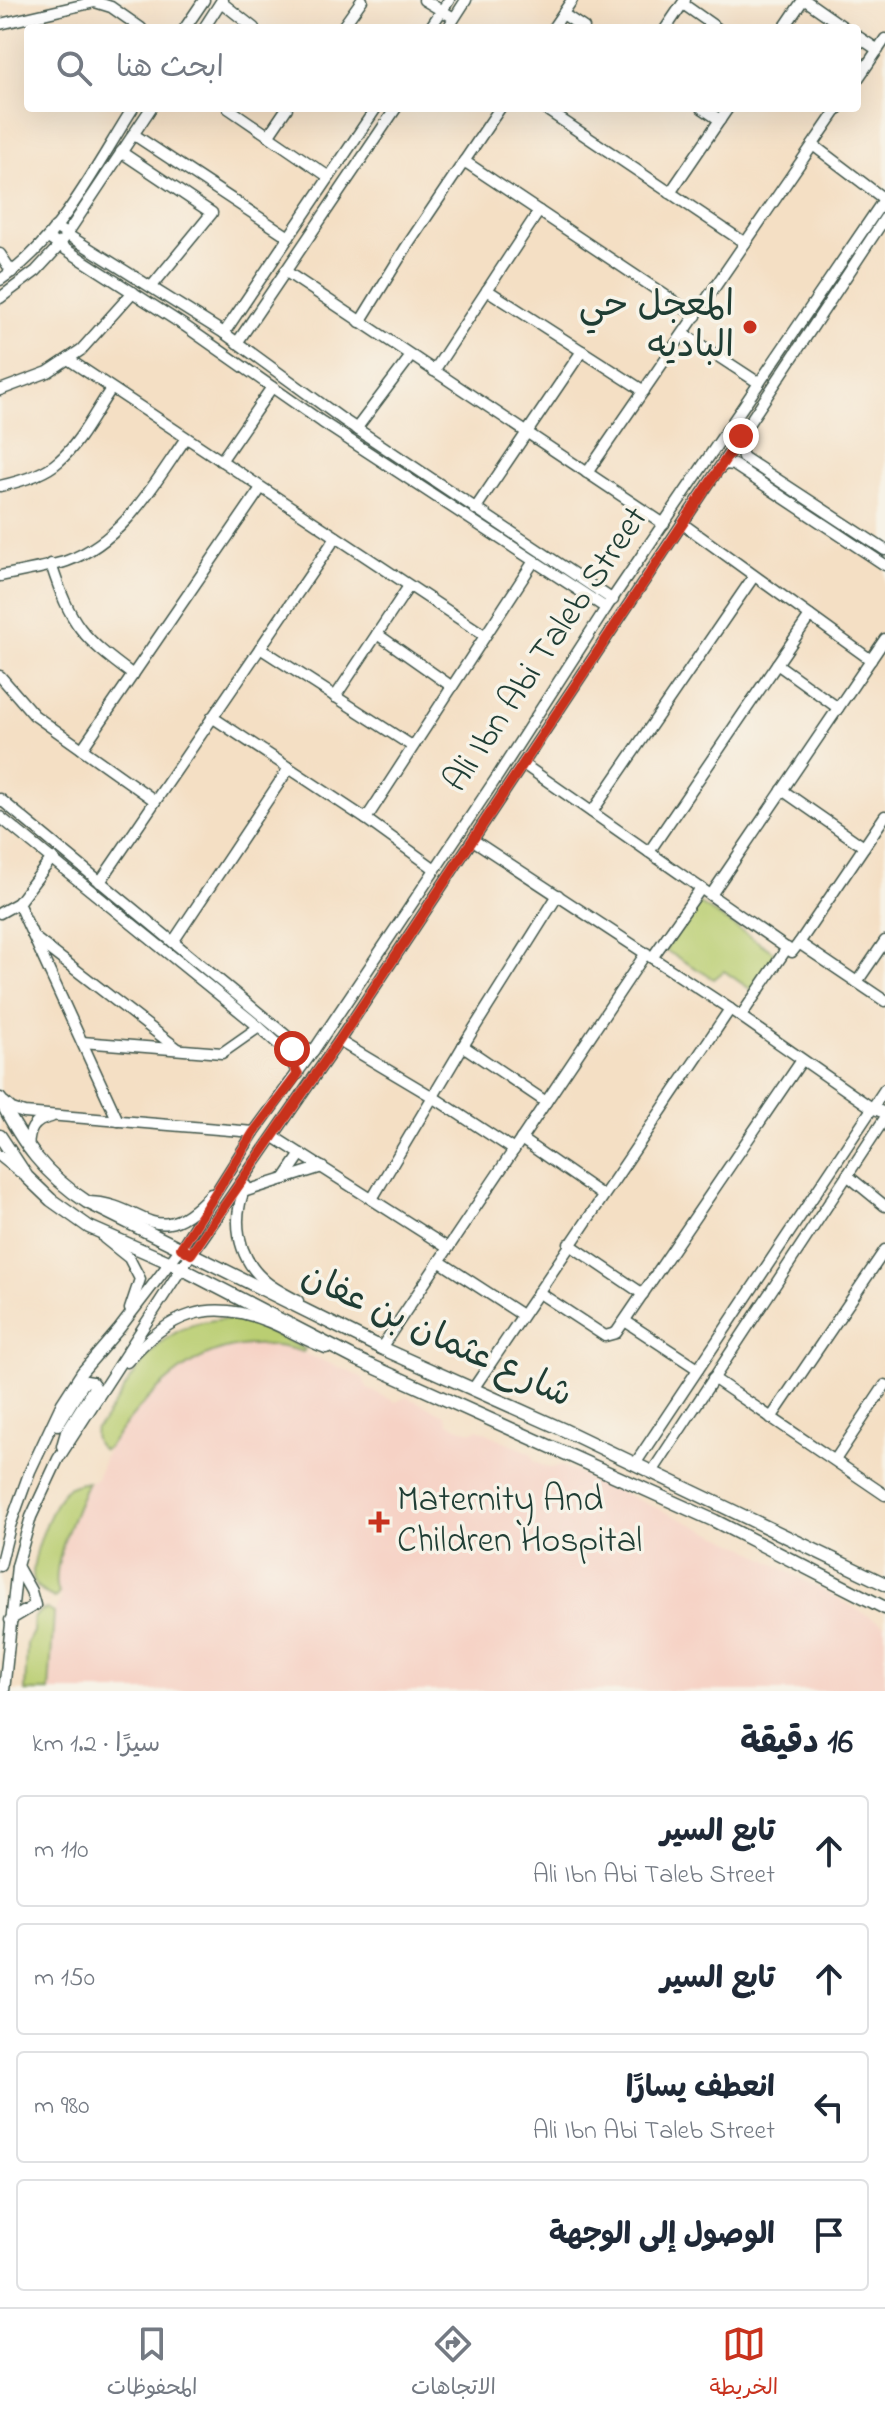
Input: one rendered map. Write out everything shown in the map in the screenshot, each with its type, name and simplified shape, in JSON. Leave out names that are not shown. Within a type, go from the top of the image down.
[{"type":"main road","name":"شارع عثمان بن عفان","points":[[0,1098],[28,1150],[67,1189],[87,1202],[381,1348],[635,1464],[885,1584]]},
{"type":"main road","name":"شارع عثمان بن عفان","points":[[0,1136],[27,1177],[51,1200],[89,1227],[176,1266],[354,1358],[715,1521],[885,1608]]},
{"type":"main road","points":[[0,1148],[27,1177]]},
{"type":"street","points":[[188,24],[204,0]]},
{"type":"street","points":[[345,24],[362,0]]},
{"type":"street","points":[[424,0],[442,12],[451,23],[463,4],[448,0],[442,12],[433,24]]},
{"type":"street","points":[[556,24],[572,0]]},
{"type":"street","points":[[787,24],[804,0],[839,24]]},
{"type":"street","points":[[207,24],[222,1],[249,24]]},
{"type":"street","points":[[0,24],[95,2],[111,7],[135,24]]},
{"type":"street","points":[[669,24],[684,2],[712,24]]},
{"type":"street","points":[[563,14],[578,24]]},
{"type":"street","points":[[861,39],[878,50]]},
{"type":"street","points":[[861,74],[885,39]]},
{"type":"street","points":[[0,280],[48,238],[130,112]]},
{"type":"street","points":[[0,298],[36,271],[59,246],[148,112]]},
{"type":"street","points":[[234,112],[329,177]]},
{"type":"street","points":[[268,136],[284,112]]},
{"type":"street","points":[[224,333],[373,112]]},
{"type":"street","points":[[237,343],[393,112]]},
{"type":"street","points":[[360,322],[497,112]]},
{"type":"street","points":[[550,112],[745,243]]},
{"type":"street","points":[[708,112],[720,120]]},
{"type":"street","points":[[670,193],[725,112]]},
{"type":"street","points":[[587,473],[835,112]]},
{"type":"street","points":[[133,134],[289,237]]},
{"type":"street","points":[[813,145],[884,198]]},
{"type":"street","points":[[121,152],[212,213],[152,286]]},
{"type":"street","points":[[464,161],[696,316]]},
{"type":"street","name":"Ali Ibn Abi Taleb Street","points":[[230,1171],[884,198]]},
{"type":"street","points":[[434,371],[539,211]]},
{"type":"street","name":"Ali Ibn Abi Taleb Street","points":[[4,1691],[17,1566],[31,1517],[58,1459],[176,1266],[255,1165],[339,1041],[885,218]]},
{"type":"street","points":[[55,227],[224,333],[356,429],[610,604]]},
{"type":"street","points":[[48,238],[534,561],[610,604]]},
{"type":"street","points":[[0,254],[12,272]]},
{"type":"street","points":[[285,271],[664,524]]},
{"type":"street","points":[[487,290],[644,391]]},
{"type":"street","points":[[0,390],[48,372],[81,350],[133,292]]},
{"type":"street","points":[[684,334],[759,383]]},
{"type":"street","points":[[475,509],[582,351]]},
{"type":"street","points":[[356,429],[411,356]]},
{"type":"street","points":[[68,359],[484,635]]},
{"type":"street","points":[[221,461],[272,387]]},
{"type":"street","points":[[0,486],[14,483],[57,463],[111,389]]},
{"type":"street","points":[[741,436],[743,457],[885,550]]},
{"type":"street","points":[[0,576],[67,560],[105,541],[141,502],[186,438]]},
{"type":"street","points":[[718,470],[725,464],[734,465],[885,565]]},
{"type":"street","points":[[82,749],[261,488]]},
{"type":"street","points":[[683,524],[871,660]]},
{"type":"street","points":[[100,882],[336,537]]},
{"type":"street","points":[[366,819],[534,561]]},
{"type":"street","points":[[51,564],[61,596],[78,629],[94,646],[133,675]]},
{"type":"street","points":[[592,812],[754,576]]},
{"type":"street","points":[[335,697],[409,586]]},
{"type":"street","points":[[649,852],[810,616]]},
{"type":"street","points":[[377,634],[451,686]]},
{"type":"street","points":[[711,895],[885,639]]},
{"type":"street","points":[[260,648],[412,746]]},
{"type":"street","points":[[777,664],[838,708]]},
{"type":"street","points":[[0,676],[34,715],[154,800]]},
{"type":"street","points":[[212,717],[366,819],[435,869]]},
{"type":"street","points":[[523,764],[792,952],[885,816]]},
{"type":"street","points":[[173,942],[289,768]]},
{"type":"street","points":[[782,790],[864,847]]},
{"type":"street","points":[[0,799],[294,1042],[314,1050]]},
{"type":"street","points":[[0,818],[259,1027],[286,1051],[298,1074]]},
{"type":"street","points":[[473,840],[741,1016],[885,1116],[652,1472]]},
{"type":"street","points":[[0,913],[18,903],[52,858]]},
{"type":"street","points":[[255,1165],[243,1192],[238,1219],[239,1238],[245,1256],[256,1273],[330,1321],[381,1348],[546,1102],[649,955],[701,888]]},
{"type":"street","points":[[372,1199],[558,895]]},
{"type":"street","points":[[18,903],[118,1121]]},
{"type":"street","points":[[34,938],[180,1050]]},
{"type":"street","points":[[857,982],[885,941]]},
{"type":"street","points":[[799,943],[885,1001]]},
{"type":"street","points":[[741,1016],[787,948]]},
{"type":"street","points":[[473,1389],[730,1009]]},
{"type":"street","points":[[82,1042],[222,1053],[259,1027]]},
{"type":"street","points":[[339,1041],[514,1150]]},
{"type":"street","points":[[286,1051],[292,1049],[294,1042]]},
{"type":"street","points":[[463,1046],[546,1102]]},
{"type":"street","points":[[538,1292],[605,1336],[616,1333],[802,1060]]},
{"type":"street","points":[[635,1464],[885,1089]]},
{"type":"street","points":[[0,1098],[12,1109],[24,1113],[254,1132]]},
{"type":"street","points":[[28,1150],[29,1131],[36,1123],[68,1115]]},
{"type":"street","points":[[274,1137],[448,1248]]},
{"type":"street","points":[[521,1139],[602,1195]]},
{"type":"street","points":[[284,1179],[301,1154]]},
{"type":"street","points":[[0,1156],[27,1177]]},
{"type":"street","points":[[243,1192],[322,1167]]},
{"type":"street","points":[[87,1202],[103,1203],[151,1222],[171,1223],[188,1217],[230,1171]]},
{"type":"street","points":[[186,1251],[230,1171]]},
{"type":"street","points":[[847,1175],[885,1206]]},
{"type":"street","points":[[89,1227],[129,1258],[140,1279],[132,1305],[119,1329]]},
{"type":"street","points":[[569,1244],[643,1294]]},
{"type":"street","points":[[771,1418],[885,1250]]},
{"type":"street","points":[[439,1261],[522,1315]]},
{"type":"street","points":[[0,1566],[10,1526],[30,1471],[62,1403],[75,1382],[119,1329],[176,1266]]},
{"type":"street","points":[[100,1394],[141,1346],[165,1326],[189,1313],[216,1310],[240,1312],[354,1358]]},
{"type":"street","points":[[625,1321],[698,1369]]},
{"type":"street","points":[[713,1378],[885,1495]]},
{"type":"street","points":[[30,1471],[82,1386],[86,1381],[92,1382],[95,1386],[66,1432],[58,1459]]},
{"type":"street","points":[[835,1460],[884,1389]]},
{"type":"street","points":[[652,1439],[662,1458]]},
{"type":"street","points":[[10,1620],[35,1605],[17,1566]]},
{"type":"shaded area","name":"Maternity And Children Hospital","points":[[263,1344],[293,1349],[341,1368],[363,1378],[368,1389],[396,1402],[407,1397],[445,1415],[448,1423],[470,1432],[478,1429],[531,1453],[535,1462],[550,1468],[562,1466],[744,1547],[885,1625],[885,1691],[49,1691],[52,1617],[61,1598],[55,1584],[60,1559],[88,1482],[97,1479],[108,1447],[146,1400],[190,1363],[238,1345]]},
{"type":"green space","points":[[699,903],[778,955],[753,991],[724,971],[714,979],[665,950]]},
{"type":"green space","points":[[234,1319],[245,1321],[305,1349],[303,1352],[271,1345],[242,1346],[215,1352],[190,1364],[168,1380],[108,1447],[104,1450],[99,1446],[95,1429],[153,1350],[186,1327]]},
{"type":"green space","points":[[88,1482],[60,1554],[57,1569],[59,1593],[55,1598],[35,1584],[33,1575],[37,1550],[47,1522],[64,1491]]},
{"type":"green space","points":[[47,1609],[54,1613],[49,1691],[25,1691],[27,1643],[33,1632],[34,1618]]},
{"type":"place","name":"المعجل حي الباديه","points":[[750,327]]},
{"type":"place","name":"Maternity And Children Hospital","points":[[379,1522]]},
{"type":"route","points":[[292,1049],[286,1051],[298,1074],[254,1132],[181,1248],[191,1254],[339,1041],[741,436]]}]
